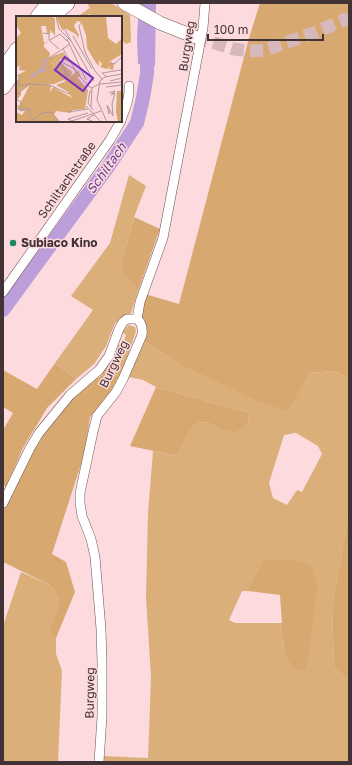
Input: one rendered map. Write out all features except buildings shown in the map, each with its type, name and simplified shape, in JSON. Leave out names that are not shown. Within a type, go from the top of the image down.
[{"type":"main road","points":[[39,16],[49,3]]},
{"type":"main road","points":[[53,16],[67,3]]},
{"type":"main road","points":[[128,5],[172,29],[195,38]]},
{"type":"main road","points":[[3,70],[16,51]]},
{"type":"main road","points":[[3,87],[16,68]]},
{"type":"street","name":"Burgweg","points":[[99,762],[102,716],[101,629],[95,557],[91,539],[82,516],[80,493],[97,416],[116,392],[142,335],[142,325],[137,319],[140,302],[163,238],[203,28],[205,3]]},
{"type":"street","name":"Schiltachstraße","points":[[122,118],[127,105],[129,86]]},
{"type":"street","name":"Schiltachstraße","points":[[3,292],[110,140],[120,122]]},
{"type":"street","points":[[3,503],[39,433],[70,395],[99,370],[109,356],[123,322],[127,319],[137,319]]},
{"type":"shaded area","points":[[87,3],[111,3],[130,15],[131,42],[126,44],[122,40],[122,16],[92,16],[89,14],[87,16],[78,16],[90,8]]},
{"type":"shaded area","points":[[139,3],[156,3],[155,66],[138,64],[137,38]]},
{"type":"shaded area","points":[[260,3],[349,3],[349,378],[334,371],[309,373],[288,411],[256,400],[180,364],[144,341],[140,315],[145,294],[179,304],[249,38]]},
{"type":"shaded area","points":[[129,175],[146,186],[134,217],[123,257],[130,281],[138,291],[131,313],[115,323],[106,346],[94,364],[76,379],[55,363],[93,310],[71,296],[110,243]]},
{"type":"shaded area","points":[[134,217],[160,229],[138,291],[122,271],[123,257]]},
{"type":"shaded area","points":[[129,325],[135,327],[136,331],[121,376],[103,375],[98,377],[104,370],[116,344],[122,346],[126,335],[122,332]]},
{"type":"shaded area","points":[[144,341],[180,364],[309,373],[334,371],[349,378],[349,510],[332,610],[334,667],[349,681],[349,762],[103,762],[103,756],[148,758],[151,677],[146,597],[148,513],[153,451],[178,456],[189,432],[197,423],[207,422],[218,428],[248,423],[249,413],[156,387],[143,380],[129,377],[130,370]],"holes":[[[296,433],[318,446],[322,454],[302,492],[297,490],[287,505],[273,498],[269,483],[284,435]],[[317,586],[283,646],[280,623],[235,623],[229,620],[242,591]]]},
{"type":"shaded area","points":[[55,363],[76,379],[47,408],[23,448],[6,487],[3,485],[3,430],[13,413],[3,407],[3,370],[37,389]]},
{"type":"shaded area","points":[[103,375],[121,376],[110,397],[90,417],[84,455],[52,554],[66,562],[75,592],[56,638],[48,634],[59,603],[55,591],[48,584],[3,562],[3,510],[30,451],[50,421],[87,384]]},
{"type":"shaded area","points":[[156,387],[249,413],[248,423],[235,432],[218,428],[207,422],[197,423],[189,432],[178,456],[130,446]]},
{"type":"shaded area","points":[[349,510],[349,681],[334,667],[332,610]]},
{"type":"shaded area","points":[[293,559],[311,565],[317,586],[309,656],[305,670],[293,666],[284,649],[280,623],[282,623],[280,595],[248,591],[263,561]]},
{"type":"shaded area","points":[[21,572],[48,584],[55,591],[59,603],[48,634],[56,638],[56,654],[62,671],[58,762],[3,762],[3,626]]},
{"type":"waterway","name":"Schiltach","points":[[3,310],[110,164],[137,123],[147,74],[147,46]]},
{"type":"tunnel","points":[[195,37],[234,49],[250,51],[265,50],[311,34],[349,18]]},
{"type":"place","name":"Subiaco Kino","points":[[13,243]]}]
